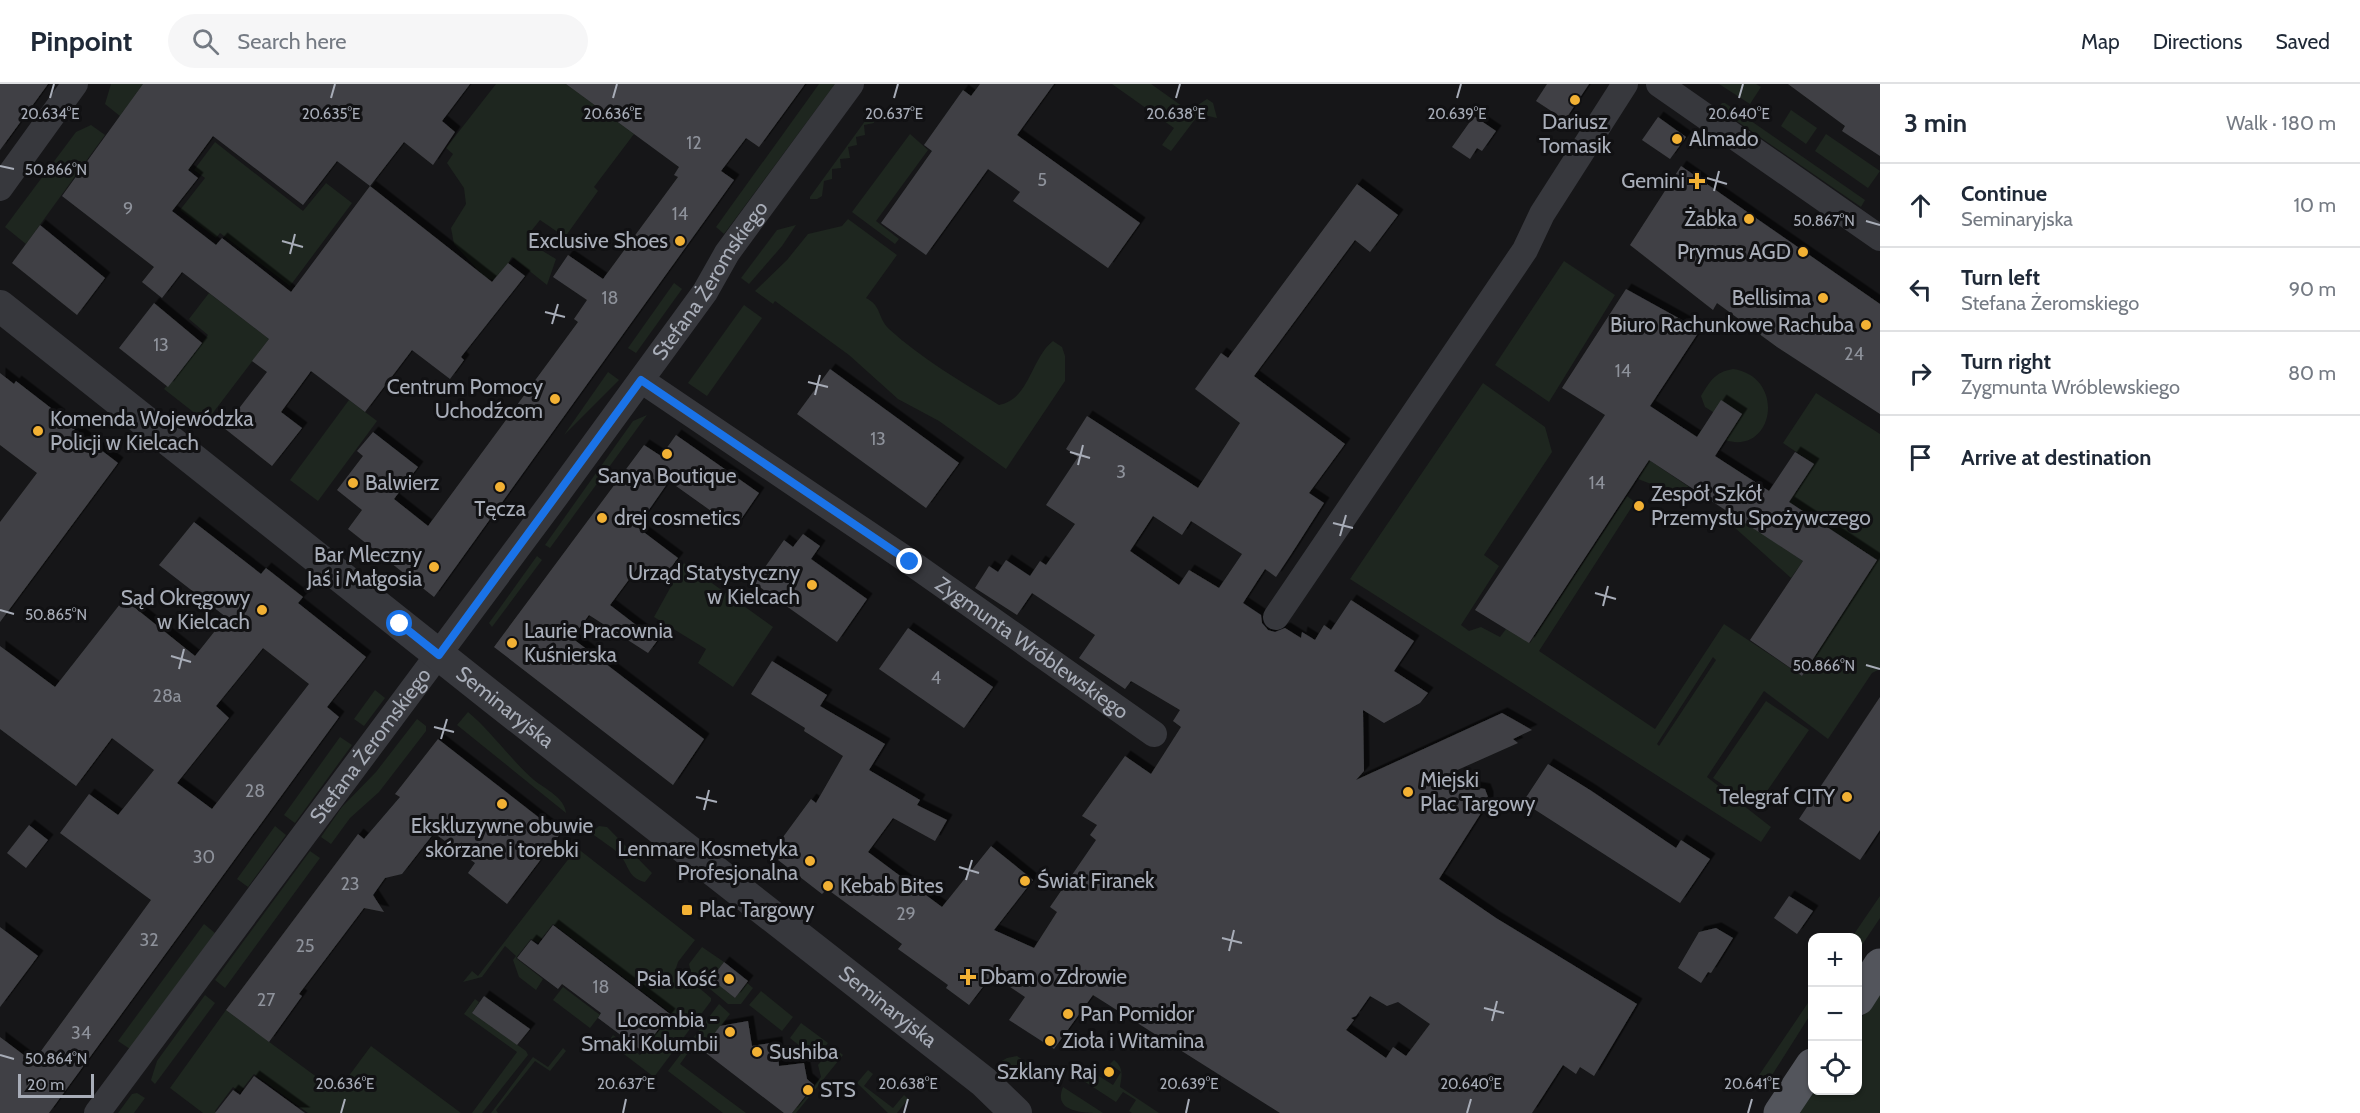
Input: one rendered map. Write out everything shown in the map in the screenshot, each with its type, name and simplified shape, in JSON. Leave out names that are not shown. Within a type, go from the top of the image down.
[{"type":"main road","points":[[1862,992],[1880,965]]},
{"type":"main road","points":[[1780,1113],[1808,1071]]},
{"type":"street","points":[[0,188],[75,84]]},
{"type":"street","name":"Stefana Żeromskiego","points":[[97,1113],[641,380],[705,292],[727,253],[851,84]]},
{"type":"street","points":[[1276,616],[1525,250],[1542,214],[1626,84]]},
{"type":"street","points":[[1659,84],[1880,238]]},
{"type":"street","name":"Seminaryjska","points":[[0,306],[439,655],[984,1082],[1016,1113]]},
{"type":"street","name":"Zygmunta Wróblewskiego","points":[[641,380],[910,562],[1154,734]]},
{"type":"street","name":"Seminaryjska","points":[[984,1082],[1041,1113]]},
{"type":"shaded area","points":[[111,84],[143,84],[120,116],[105,104]]},
{"type":"shaded area","points":[[496,84],[566,84],[634,134],[594,187],[598,191],[565,237],[540,220],[528,235],[541,250],[556,259],[547,285],[512,257],[498,280],[486,279],[454,244],[451,228],[466,204],[464,188],[447,163],[453,154],[446,148]]},
{"type":"shaded area","points":[[819,84],[835,84],[724,234],[716,227]]},
{"type":"shaded area","points":[[1112,84],[1151,84],[1189,111],[1207,99],[1213,103],[1217,118],[1199,114],[1171,151],[1162,145],[1174,128]]},
{"type":"shaded area","points":[[1719,84],[1756,84],[1761,87],[1750,104]]},
{"type":"shaded area","points":[[1722,103],[1865,200],[1861,207],[1718,108]]},
{"type":"shaded area","points":[[876,106],[883,111],[873,114],[874,123],[864,125],[865,135],[856,137],[857,145],[848,147],[850,158],[840,159],[841,168],[832,169],[832,179],[824,181],[822,196],[810,199],[810,197]]},
{"type":"shaded area","points":[[1791,110],[1817,128],[1806,144],[1781,126]]},
{"type":"shaded area","points":[[91,125],[105,135],[26,244],[5,227],[76,132]]},
{"type":"shaded area","points":[[910,134],[928,150],[876,221],[899,239],[895,244],[852,212]]},
{"type":"shaded area","points":[[1826,134],[1880,171],[1868,188],[1815,151]]},
{"type":"shaded area","points":[[215,142],[303,211],[326,183],[352,203],[290,286],[220,233],[216,238],[180,210],[205,178],[194,170]]},
{"type":"shaded area","points":[[848,219],[897,255],[866,298],[875,305],[885,325],[929,360],[999,405],[1009,401],[1024,387],[1040,357],[1053,341],[1062,347],[1065,356],[1065,381],[1006,469],[939,421],[898,399],[849,355],[775,301],[773,304],[755,291],[787,260],[808,234],[842,226]]},
{"type":"shaded area","points":[[796,225],[782,246],[749,284],[741,278],[777,230]]},
{"type":"shaded area","points":[[1564,261],[1615,295],[1549,402],[1495,365]]},
{"type":"shaded area","points":[[674,283],[682,289],[636,353],[628,348]]},
{"type":"shaded area","points":[[209,293],[269,339],[206,422],[164,389],[208,335],[189,319]]},
{"type":"shaded area","points":[[744,305],[762,318],[707,396],[688,383]]},
{"type":"shaded area","points":[[1733,369],[1750,375],[1761,386],[1767,399],[1768,414],[1763,427],[1755,437],[1742,442],[1725,440],[1713,412],[1705,407],[1701,396],[1714,378],[1722,372]]},
{"type":"shaded area","points":[[608,372],[619,380],[564,435]]},
{"type":"shaded area","points":[[1483,383],[1545,427],[1552,452],[1484,555],[1499,566],[1461,625],[1469,631],[1481,627],[1500,637],[1506,629],[1530,643],[1627,496],[1635,502],[1539,651],[1655,729],[1724,624],[1802,676],[1877,560],[1789,502],[1814,464],[1783,443],[1816,393],[1880,434],[1880,669],[1872,673],[1828,739],[1764,691],[1707,777],[1771,827],[1761,842],[1350,579]],"holes":[[[1713,657],[1716,660],[1659,746],[1657,744]]]},
{"type":"shaded area","points":[[349,400],[377,421],[318,501],[290,480]]},
{"type":"shaded area","points":[[647,415],[550,548],[545,545],[633,421]]},
{"type":"shaded area","points":[[1649,460],[1689,487],[1682,496],[1638,479]]},
{"type":"shaded area","points":[[1739,518],[1803,561],[1791,578],[1734,527]]},
{"type":"shaded area","points":[[537,556],[542,560],[492,627],[489,623]]},
{"type":"shaded area","points":[[684,563],[773,627],[733,687],[698,663],[706,649],[654,617]]},
{"type":"shaded area","points":[[375,690],[385,698],[364,726],[354,719]]},
{"type":"shaded area","points":[[1766,701],[1809,730],[1756,807],[1713,778]]},
{"type":"shaded area","points":[[468,712],[525,772],[558,798],[566,813],[457,725]]},
{"type":"shaded area","points":[[417,719],[426,726],[426,731],[379,792],[350,818],[331,844],[321,837],[342,807],[376,772]]},
{"type":"shaded area","points":[[340,737],[352,745],[295,823],[284,815]]},
{"type":"shaded area","points":[[275,826],[286,835],[248,887],[237,879]]},
{"type":"shaded area","points":[[599,826],[607,827],[652,873],[645,882],[632,874],[619,854],[591,833]]},
{"type":"shaded area","points":[[577,848],[695,940],[676,968],[711,998],[711,1001],[654,1077],[608,1042],[613,1035],[640,1055],[652,1040],[647,1036],[652,1029],[657,1033],[672,1014],[553,924],[538,943],[531,939],[516,958],[543,979],[536,990],[519,977],[513,960],[516,956],[505,946],[482,977],[463,982],[472,971],[478,976]]},
{"type":"shaded area","points":[[310,851],[320,858],[225,988],[215,980]]},
{"type":"shaded area","points":[[1880,896],[1880,918],[1862,945],[1862,933],[1855,933]]},
{"type":"shaded area","points":[[204,924],[215,933],[130,1049],[118,1041]]},
{"type":"shaded area","points":[[702,947],[724,962],[711,979],[735,998],[747,983],[753,988],[741,1004],[728,1004],[691,973],[689,964]]},
{"type":"shaded area","points":[[563,987],[600,1015],[590,1028],[553,1000]]},
{"type":"shaded area","points":[[1880,989],[1880,1113],[1796,1113],[1809,1095],[1862,1095],[1862,1017]]},
{"type":"shaded area","points":[[761,991],[793,1017],[782,1031],[749,1005]]},
{"type":"shaded area","points":[[205,995],[215,1003],[155,1084],[151,1080],[157,1061]]},
{"type":"shaded area","points":[[475,999],[479,1002],[472,1013],[526,1051],[528,1055],[482,1113],[472,1113],[517,1052],[464,1014]]},
{"type":"shaded area","points":[[1808,1003],[1808,1018],[1767,1083],[1749,1090]]},
{"type":"shaded area","points":[[719,1004],[730,1014],[702,1050],[696,1054],[690,1050],[680,1064],[746,1113],[723,1113],[668,1071]]},
{"type":"shaded area","points":[[226,1010],[337,1092],[371,1046],[461,1113],[308,1113],[254,1074],[240,1092],[233,1087],[215,1111],[218,1113],[203,1113],[170,1088]]},
{"type":"shaded area","points":[[801,1023],[828,1043],[816,1059],[790,1038]]},
{"type":"shaded area","points":[[833,1047],[843,1055],[796,1113],[792,1113],[821,1077],[818,1065]]},
{"type":"shaded area","points":[[563,1048],[566,1051],[550,1071],[535,1061],[496,1110],[498,1113],[491,1113],[533,1057],[548,1067]]},
{"type":"shaded area","points":[[1017,1056],[1043,1074],[1024,1080],[1000,1062]]},
{"type":"shaded area","points":[[1114,1060],[1121,1069],[1122,1076],[1120,1087],[1159,1113],[1132,1113],[1129,1111],[1136,1100],[1123,1092],[1116,1102],[1073,1074],[1098,1066],[1094,1073],[1113,1085],[1121,1072],[1110,1064]]},
{"type":"shaded area","points":[[868,1070],[873,1074],[864,1086],[893,1108],[904,1095],[908,1099],[897,1113],[888,1113],[857,1083]]},
{"type":"shaded area","points":[[1063,1087],[1103,1113],[1080,1112],[1066,1107],[1061,1096]]},
{"type":"shaded area","points":[[137,1093],[145,1098],[134,1113],[118,1113],[132,1094]]},
{"type":"building","points":[[0,84],[48,84],[0,150]]},
{"type":"building","points":[[143,84],[470,84],[442,121],[455,132],[433,165],[404,142],[370,186],[492,282],[508,263],[525,276],[461,357],[464,360],[450,379],[412,350],[365,412],[311,371],[281,412],[302,428],[272,466],[224,428],[267,372],[252,361],[269,339],[182,272],[162,298],[142,282],[154,267],[62,196]],"holes":[[[213,136],[303,205],[337,161],[370,186],[291,292],[222,238],[216,245],[172,211],[198,178],[188,170]]]},
{"type":"building","points":[[566,84],[805,84],[759,147],[746,138],[721,171],[734,180],[434,597],[348,529],[362,510],[337,490],[363,456],[357,451],[373,432],[418,467],[394,499],[428,526],[578,322],[574,319],[587,300],[553,277],[568,255],[603,279],[678,177],[674,175],[679,167]]},
{"type":"building","points":[[980,84],[1054,84],[1017,135],[1140,223],[1108,268],[1013,201],[1020,192],[988,169],[926,255],[881,223],[932,151],[924,145],[963,90],[971,96]]},
{"type":"building","points":[[1547,84],[1589,84],[1565,120],[1536,101]]},
{"type":"building","points":[[1788,84],[1880,84],[1880,156],[1842,131],[1845,126]]},
{"type":"building","points":[[1474,116],[1496,131],[1482,151],[1477,148],[1470,159],[1452,147]]},
{"type":"building","points":[[1658,117],[1686,137],[1670,159],[1642,140]]},
{"type":"building","points":[[1681,166],[1880,304],[1880,414],[1777,347],[1717,303],[1713,310],[1630,245]]},
{"type":"building","name":"Miejski Plac Targowy","points":[[1357,184],[1398,215],[1370,252],[1355,240],[1254,376],[1345,444],[1309,493],[1324,503],[1290,556],[1276,577],[1265,569],[1243,603],[1261,615],[1262,623],[1268,630],[1275,632],[1285,628],[1301,638],[1302,632],[1315,640],[1324,625],[1331,630],[1351,600],[1414,641],[1394,671],[1428,693],[1420,703],[1384,723],[1363,710],[1364,771],[1356,780],[1502,713],[1532,730],[1513,739],[1518,743],[1435,780],[1485,789],[1488,797],[1488,802],[1439,879],[1496,918],[1637,1004],[1594,1076],[1580,1067],[1576,1074],[1563,1065],[1532,1113],[1280,1113],[1093,995],[1054,1049],[1009,1020],[1025,997],[992,975],[969,1005],[946,988],[948,985],[898,949],[902,944],[827,889],[822,894],[778,860],[783,854],[775,848],[811,799],[816,803],[843,756],[804,731],[805,728],[751,694],[772,661],[827,695],[820,706],[885,744],[869,770],[920,800],[917,805],[947,820],[935,841],[893,818],[868,852],[942,907],[991,846],[1033,880],[994,930],[1034,948],[1057,912],[1050,907],[1096,840],[1090,835],[1097,825],[1082,816],[1125,756],[1151,774],[1181,727],[1173,721],[1180,710],[1131,681],[1125,689],[1079,658],[1095,635],[1032,593],[1017,615],[975,588],[989,566],[998,572],[1006,560],[1030,576],[1040,561],[1046,565],[1075,524],[1046,505],[1078,457],[1066,449],[1087,416],[1198,488],[1240,423],[1195,389],[1221,353],[1228,358]],"holes":[[[1153,516],[1182,535],[1191,521],[1242,554],[1219,588],[1189,570],[1179,585],[1130,551]],[[1370,996],[1387,1006],[1398,1002],[1430,1024],[1406,1056],[1393,1047],[1386,1058],[1346,1030],[1354,1020],[1351,1018],[1356,1016]]]},
{"type":"building","points":[[40,225],[105,278],[77,315],[12,263]]},
{"type":"building","points":[[1626,289],[1700,330],[1650,406],[1697,437],[1721,400],[1742,414],[1715,456],[1769,491],[1795,452],[1814,464],[1789,502],[1877,560],[1802,676],[1750,640],[1803,561],[1649,460],[1529,643],[1475,610],[1605,415],[1562,388]]},
{"type":"building","points":[[154,303],[202,343],[168,387],[119,348]]},
{"type":"building","points":[[830,369],[959,463],[926,508],[797,414]]},
{"type":"building","points":[[0,373],[14,384],[16,381],[118,463],[0,622],[0,522],[37,473],[0,445]]},
{"type":"building","points":[[676,435],[759,493],[735,528],[669,481],[637,527],[678,558],[660,582],[639,566],[610,605],[657,641],[648,653],[589,615],[572,638],[704,739],[673,785],[494,647],[644,445],[661,456]]},
{"type":"building","points":[[194,522],[261,574],[266,568],[303,597],[298,603],[366,657],[327,707],[339,717],[49,1113],[0,1113],[0,1037],[33,1062],[151,900],[60,833],[89,794],[118,815],[154,770],[112,738],[76,786],[0,729],[0,646],[55,687],[124,599],[195,656],[226,617],[159,565]],"holes":[[[263,648],[309,684],[212,809],[177,783],[229,718],[216,706]]]},
{"type":"building","points":[[803,534],[820,546],[811,559],[867,599],[837,642],[754,583],[784,540],[793,547]]},
{"type":"building","points":[[908,628],[993,687],[964,728],[879,669]]},
{"type":"building","name":"Telegraf CITY","points":[[1880,697],[1880,830],[1860,860],[1799,819]]},
{"type":"building","points":[[438,739],[560,834],[507,904],[468,873],[475,863],[434,833],[402,874],[385,878],[373,895],[384,912],[364,908],[299,994],[302,996],[269,1042],[226,1010],[358,834],[364,839],[400,797],[395,794]]},
{"type":"building","points":[[1548,764],[1676,848],[1681,840],[1710,859],[1680,903],[1523,802]]},
{"type":"building","points":[[29,825],[48,840],[26,868],[7,853]]},
{"type":"building","points":[[1789,896],[1813,911],[1797,934],[1774,918]]},
{"type":"building","points":[[553,925],[670,1014],[642,1051],[598,1018],[601,1013],[562,984],[558,989],[517,958],[531,940],[538,945]]},
{"type":"building","points":[[0,927],[38,956],[0,1007]]},
{"type":"building","points":[[1716,928],[1733,938],[1711,973],[1708,972],[1701,983],[1678,968],[1699,932]]},
{"type":"building","points":[[724,962],[748,981],[735,998],[711,979]]},
{"type":"building","points":[[484,996],[530,1029],[517,1045],[472,1013]]},
{"type":"building","points":[[748,1021],[752,1046],[777,1042],[779,1066],[804,1063],[807,1079],[814,1085],[792,1113],[784,1113],[702,1050],[720,1026]]},
{"type":"building","points":[[254,1076],[305,1113],[215,1113],[233,1090],[240,1095]]},
{"type":"place","name":"Dariusz Tomasik","points":[[1575,100]]},
{"type":"place","name":"Almado","points":[[1677,139]]},
{"type":"place","name":"Gemini","points":[[1697,181]]},
{"type":"place","name":"Żabka","points":[[1749,219]]},
{"type":"place","name":"Exclusive Shoes","points":[[680,241]]},
{"type":"place","name":"Prymus AGD","points":[[1803,252]]},
{"type":"place","name":"Bellisima","points":[[1823,298]]},
{"type":"place","name":"Biuro Rachunkowe Rachuba","points":[[1866,325]]},
{"type":"place","name":"Centrum Pomocy Uchodźcom","points":[[555,399]]},
{"type":"place","name":"Komenda Wojewódzka Policji w Kielcach","points":[[38,431]]},
{"type":"place","name":"Sanya Boutique","points":[[667,454]]},
{"type":"place","name":"Balwierz","points":[[353,483]]},
{"type":"place","name":"Tęcza","points":[[500,487]]},
{"type":"place","name":"Zespół Szkół Przemysłu Spożywczego","points":[[1639,506]]},
{"type":"place","name":"drej cosmetics","points":[[602,518]]},
{"type":"place","name":"Bar Mleczny Jaś i Małgosia","points":[[434,567]]},
{"type":"place","name":"Urząd Statystyczny w Kielcach","points":[[812,585]]},
{"type":"place","name":"Sąd Okręgowy w Kielcach","points":[[262,610]]},
{"type":"place","name":"Laurie Pracownia Kuśnierska","points":[[512,643]]},
{"type":"place","name":"Miejski Plac Targowy","points":[[1408,792]]},
{"type":"place","name":"Telegraf CITY","points":[[1847,797]]},
{"type":"place","name":"Ekskluzywne obuwie skórzane i torebki","points":[[502,804]]},
{"type":"place","name":"Lenmare Kosmetyka Profesjonalna","points":[[810,861]]},
{"type":"place","name":"Świat Firanek","points":[[1025,881]]},
{"type":"place","name":"Kebab Bites","points":[[828,886]]},
{"type":"place","name":"Plac Targowy","points":[[687,910]]},
{"type":"place","name":"Dbam o Zdrowie","points":[[968,977]]},
{"type":"place","name":"Psia Kość","points":[[729,979]]},
{"type":"place","name":"Pan Pomidor","points":[[1068,1014]]},
{"type":"place","name":"Locombia - Smaki Kolumbii","points":[[730,1032]]},
{"type":"place","name":"Zioła i Witamina","points":[[1050,1041]]},
{"type":"place","name":"Sushiba","points":[[757,1052]]},
{"type":"place","name":"Szklany Raj","points":[[1109,1072]]},
{"type":"place","name":"STS","points":[[808,1090]]},
{"type":"route","points":[[400,624],[439,655],[641,380],[910,562]]}]
